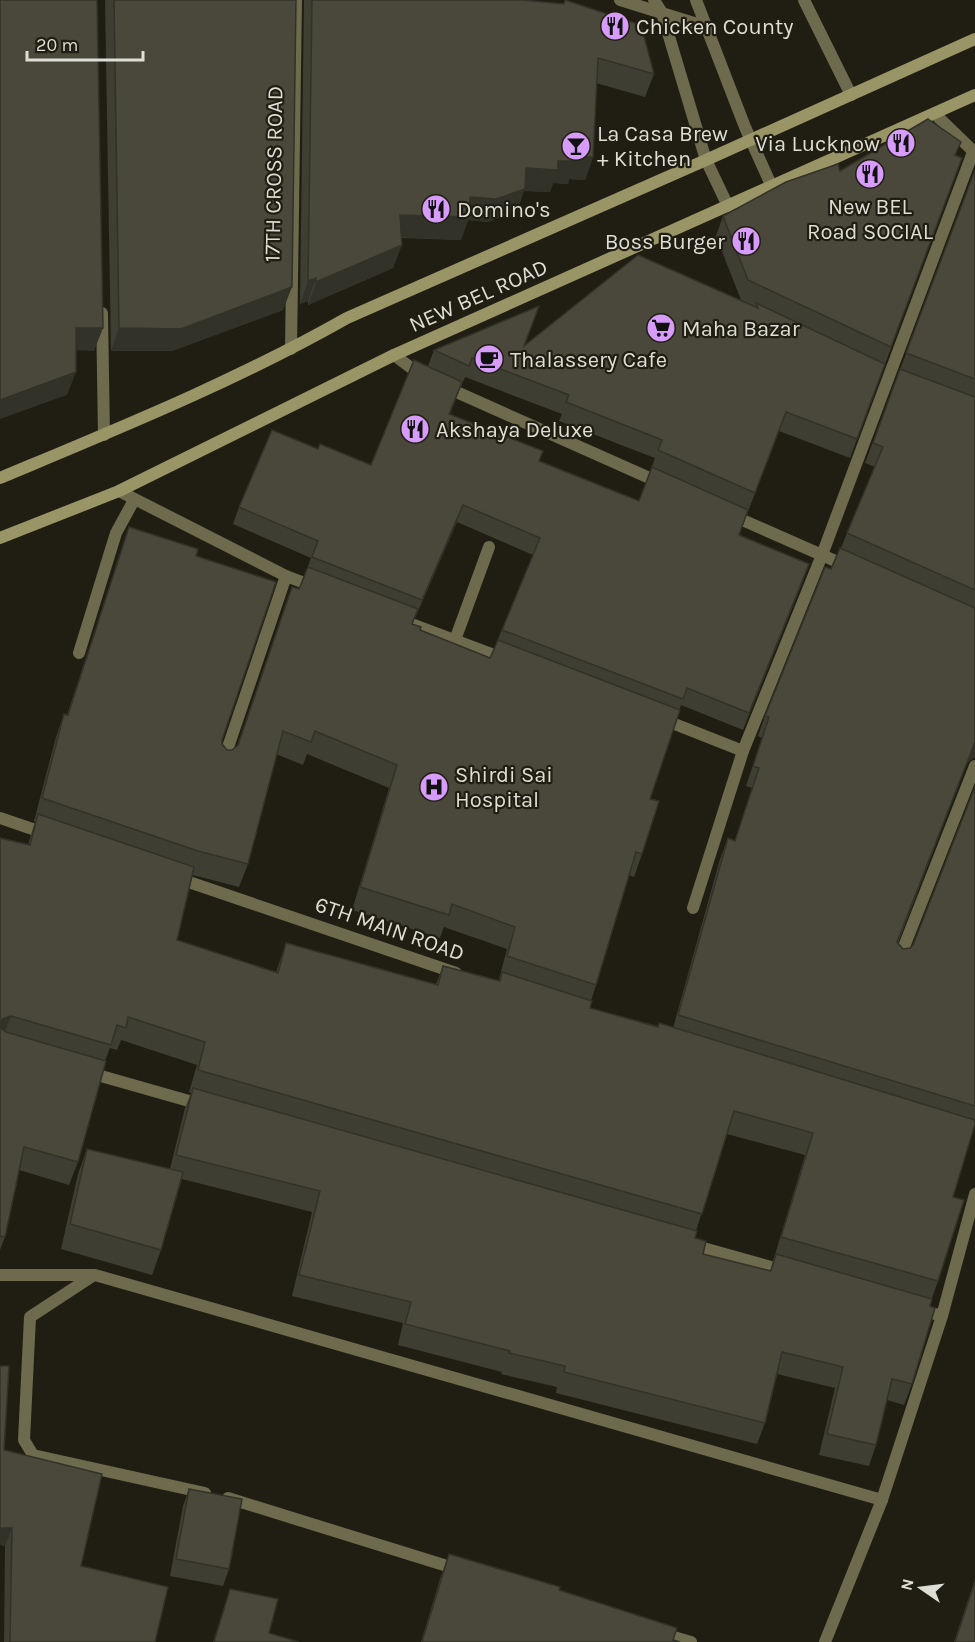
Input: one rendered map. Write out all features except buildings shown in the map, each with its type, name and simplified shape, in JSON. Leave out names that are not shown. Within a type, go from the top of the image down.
[{"type":"main road","name":"NEW BEL ROAD","points":[[0,478],[104,435],[291,349],[347,318],[975,39]]},
{"type":"main road","name":"NEW BEL ROAD","points":[[0,538],[119,491],[394,355],[975,95]]},
{"type":"street","name":"17TH CROSS ROAD","points":[[291,349],[296,0]]},
{"type":"street","points":[[620,0],[707,27]]},
{"type":"street","points":[[654,0],[662,13],[706,160],[728,206]]},
{"type":"street","points":[[696,0],[745,127],[772,187]]},
{"type":"street","points":[[804,0],[850,95]]},
{"type":"street","points":[[693,908],[743,751],[822,555],[887,377],[974,153],[935,114]]},
{"type":"street","points":[[622,253],[640,262]]},
{"type":"street","points":[[102,305],[104,435]]},
{"type":"street","points":[[394,355],[423,376],[671,488]]},
{"type":"street","points":[[119,491],[286,576],[330,593]]},
{"type":"street","points":[[79,653],[116,533],[134,500]]},
{"type":"street","points":[[724,512],[866,575]]},
{"type":"street","points":[[455,640],[489,547]]},
{"type":"street","points":[[222,765],[286,576]]},
{"type":"street","points":[[392,616],[521,665]]},
{"type":"street","points":[[654,717],[743,751]]},
{"type":"street","points":[[898,962],[975,766]]},
{"type":"street","points":[[0,818],[56,837]]},
{"type":"street","name":"6TH MAIN ROAD","points":[[168,875],[472,978]]},
{"type":"street","points":[[80,1070],[218,1110]]},
{"type":"street","points":[[825,1642],[882,1500],[942,1316],[975,1194]]},
{"type":"street","points":[[678,1241],[793,1274]]},
{"type":"street","points":[[0,1275],[95,1275],[882,1500]]},
{"type":"street","points":[[95,1275],[30,1317],[24,1440],[33,1455],[223,1497],[474,1575]]},
{"type":"street","points":[[908,1306],[942,1316]]},
{"type":"street","points":[[645,1628],[691,1642]]},
{"type":"place","name":"Chicken County","points":[[615,26]]},
{"type":"place","name":"Via Lucknow","points":[[901,143]]},
{"type":"place","name":"La Casa Brew + Kitchen","points":[[576,146]]},
{"type":"place","name":"New BEL Road SOCIAL","points":[[870,174]]},
{"type":"place","name":"Domino's","points":[[436,209]]},
{"type":"place","name":"Boss Burger","points":[[746,241]]},
{"type":"place","name":"Maha Bazar","points":[[661,328]]},
{"type":"place","name":"Thalassery Cafe","points":[[489,359]]},
{"type":"place","name":"Akshaya Deluxe","points":[[415,429]]},
{"type":"place","name":"Shirdi Sai Hospital","points":[[434,787]]}]
